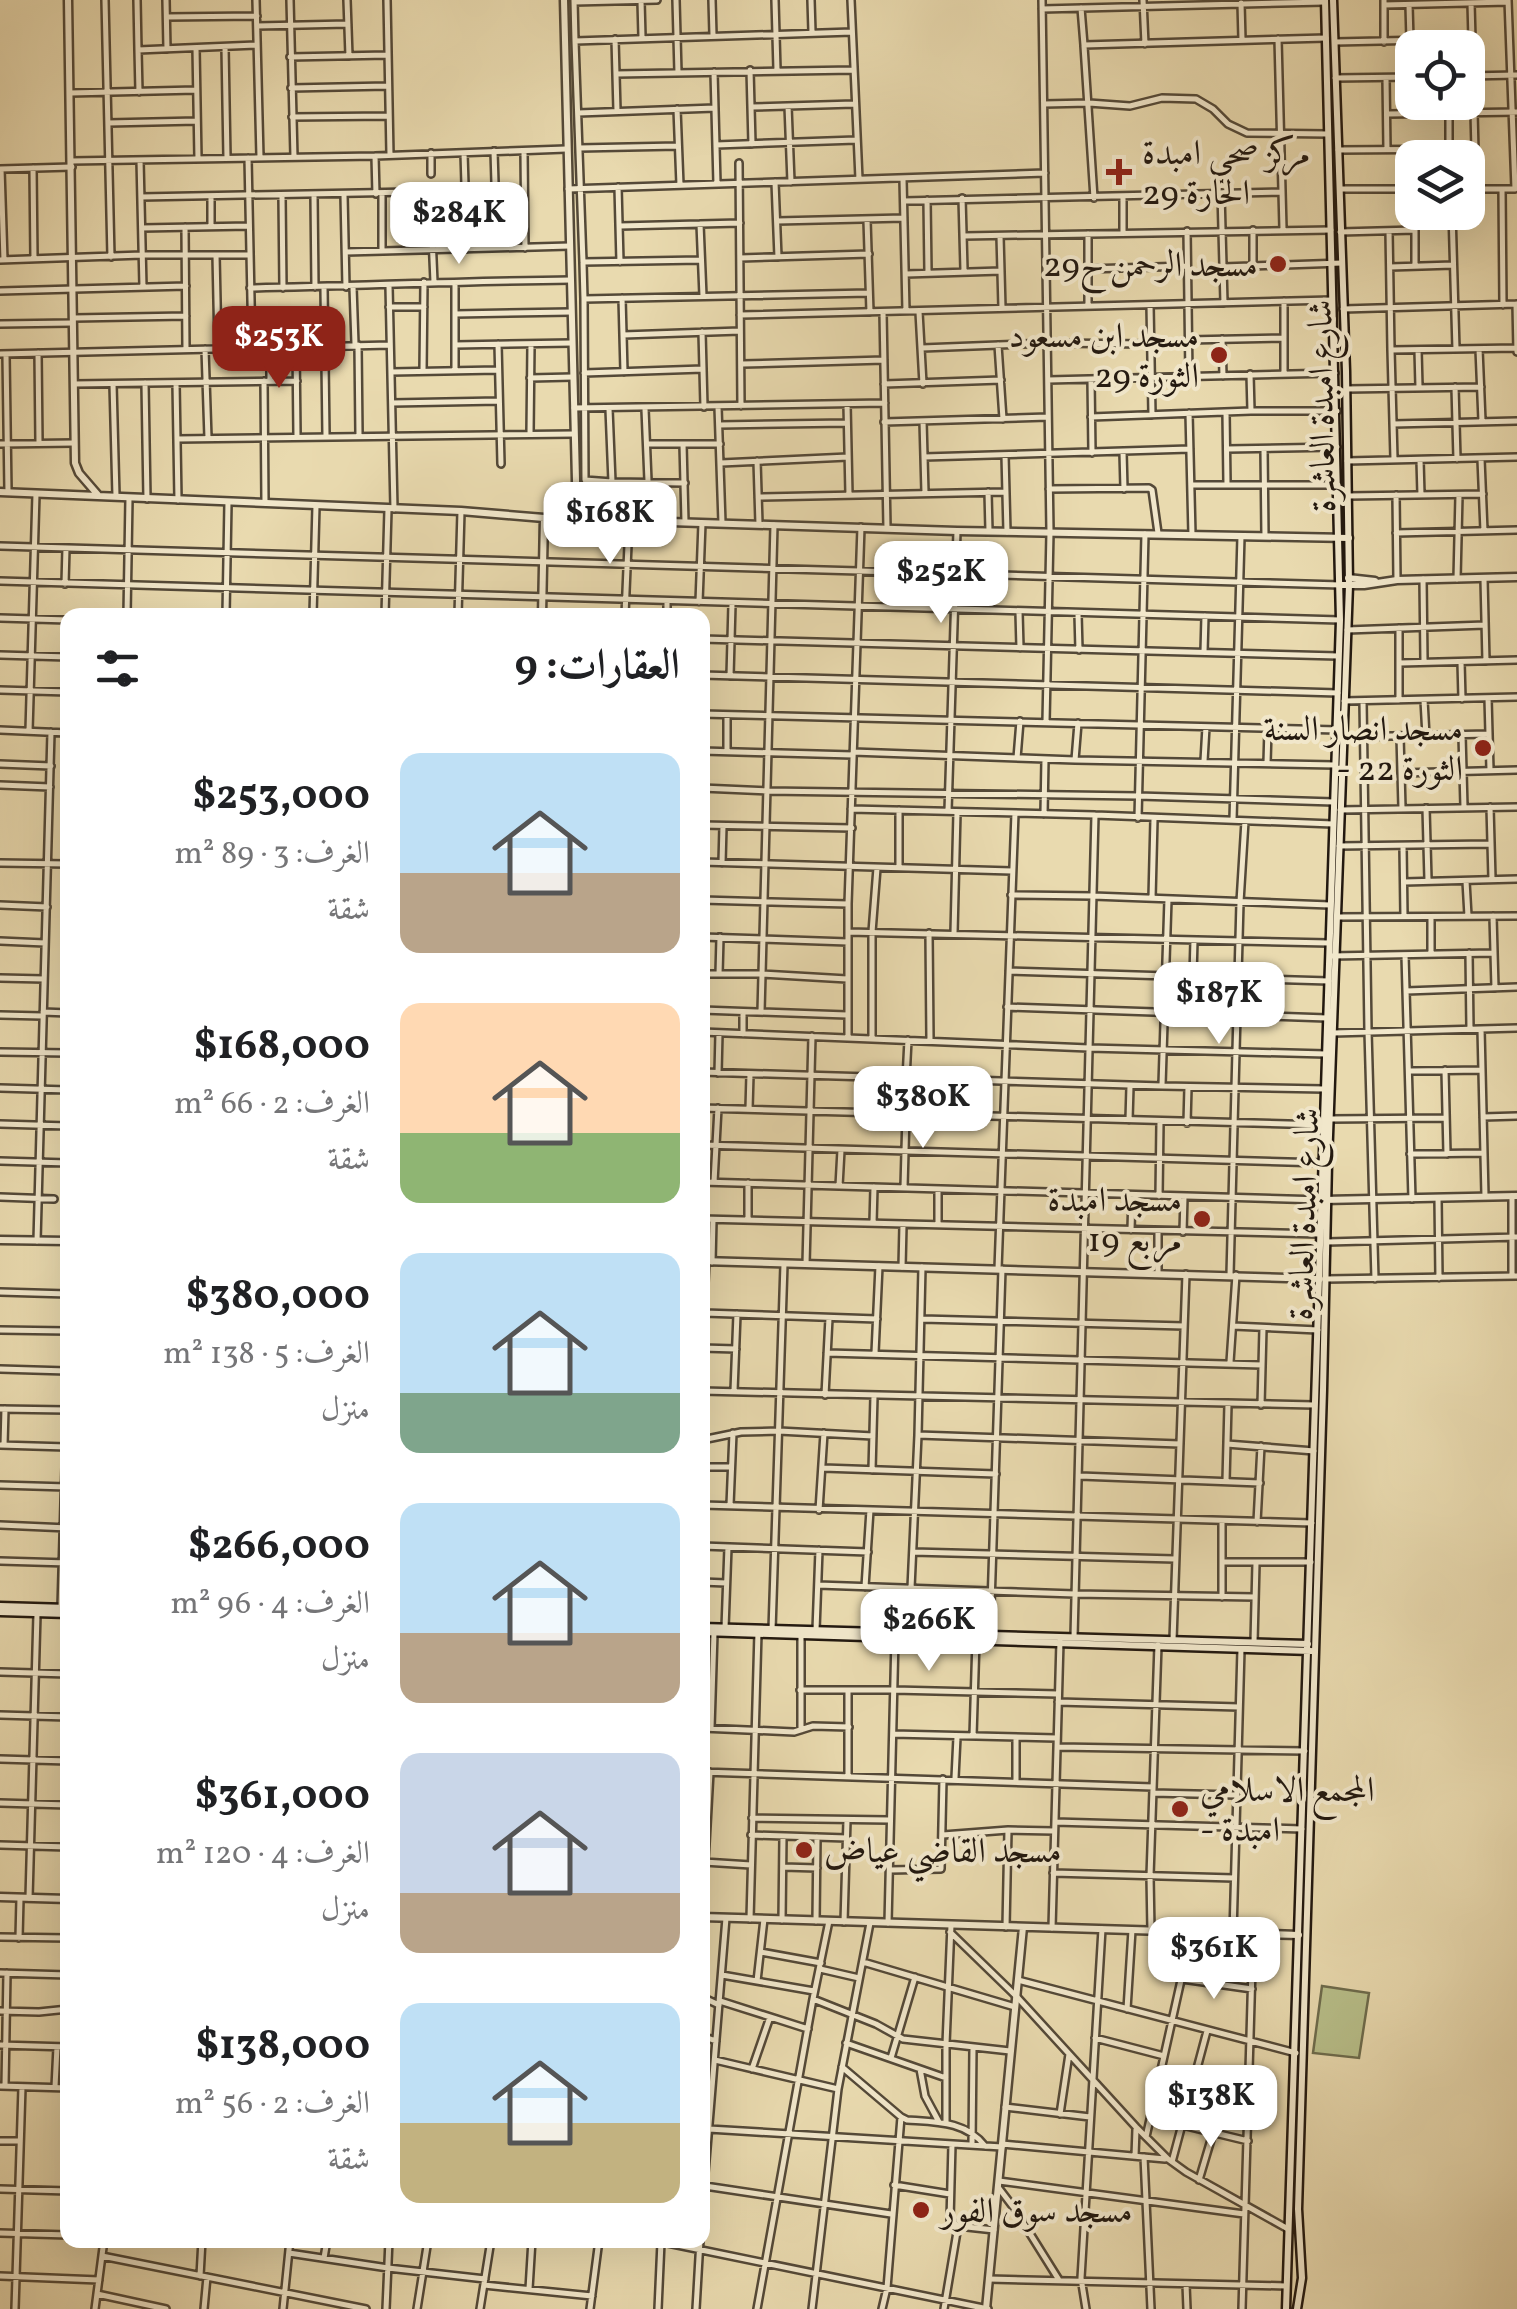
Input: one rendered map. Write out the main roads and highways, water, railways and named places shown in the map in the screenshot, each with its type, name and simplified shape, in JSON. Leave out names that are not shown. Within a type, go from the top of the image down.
[{"type":"main road","points":[[68,0],[74,443],[76,468],[99,496]]},
{"type":"main road","points":[[564,0],[576,520]]},
{"type":"main road","name":"شارع امبدة العاشرة","points":[[1286,2309],[1323,1279],[1320,1234],[1333,1033],[1330,905],[1339,846],[1347,630],[1332,300],[1328,1]]},
{"type":"main road","name":"شارع امبدة العاشرة","points":[[1297,2309],[1302,2278],[1298,2209],[1304,1751],[1311,1648],[1318,1330],[1327,1242],[1323,1163],[1329,980],[1337,917],[1333,824],[1338,656],[1349,538],[1338,150],[1330,40]]},
{"type":"main road","points":[[1336,399],[1346,399]]},
{"type":"main road","points":[[4,492],[461,511],[576,520],[1349,538]]},
{"type":"main road","points":[[542,608],[544,518]]},
{"type":"main road","points":[[1344,581],[1364,585],[1397,580],[1517,577]]},
{"type":"main road","points":[[1324,1200],[1514,1196]]},
{"type":"main road","points":[[0,1240],[60,1242]]},
{"type":"main road","points":[[710,1261],[1323,1279]]},
{"type":"main road","points":[[0,1609],[60,1610]]},
{"type":"main road","points":[[0,1609],[37,1614],[60,1611]]},
{"type":"main road","points":[[710,1629],[801,1636],[990,1635],[1060,1640],[1074,1637],[1158,1646],[1311,1648]]},
{"type":"main road","points":[[772,1632],[816,1630],[976,1640],[1254,1642],[1311,1648]]},
{"type":"main road","points":[[710,1632],[758,1631]]},
{"type":"main road","points":[[0,1897],[60,1899]]},
{"type":"main road","points":[[710,1917],[888,1922],[950,1928],[1006,1926],[1302,1935]]},
{"type":"main road","points":[[987,2309],[1023,1927]]},
{"type":"place","name":"مركز صحي امبدة الحارة 29","points":[[1119,172]]},
{"type":"place","name":"مسجد الرحمن ح29","points":[[1278,264]]},
{"type":"place","name":"مسجد ابن مسعود الثورة 29","points":[[1219,355]]},
{"type":"place","name":"مسجد انصار السنة - الثورة 22","points":[[1483,748]]},
{"type":"place","name":"مسجد امبدة مربع 19","points":[[1202,1219]]},
{"type":"place","name":"المجمع الاسلامي - امبدة","points":[[1180,1809]]},
{"type":"place","name":"مسجد القاضي عياض","points":[[804,1850]]},
{"type":"place","name":"مسجد سوق الفور","points":[[921,2210]]}]
